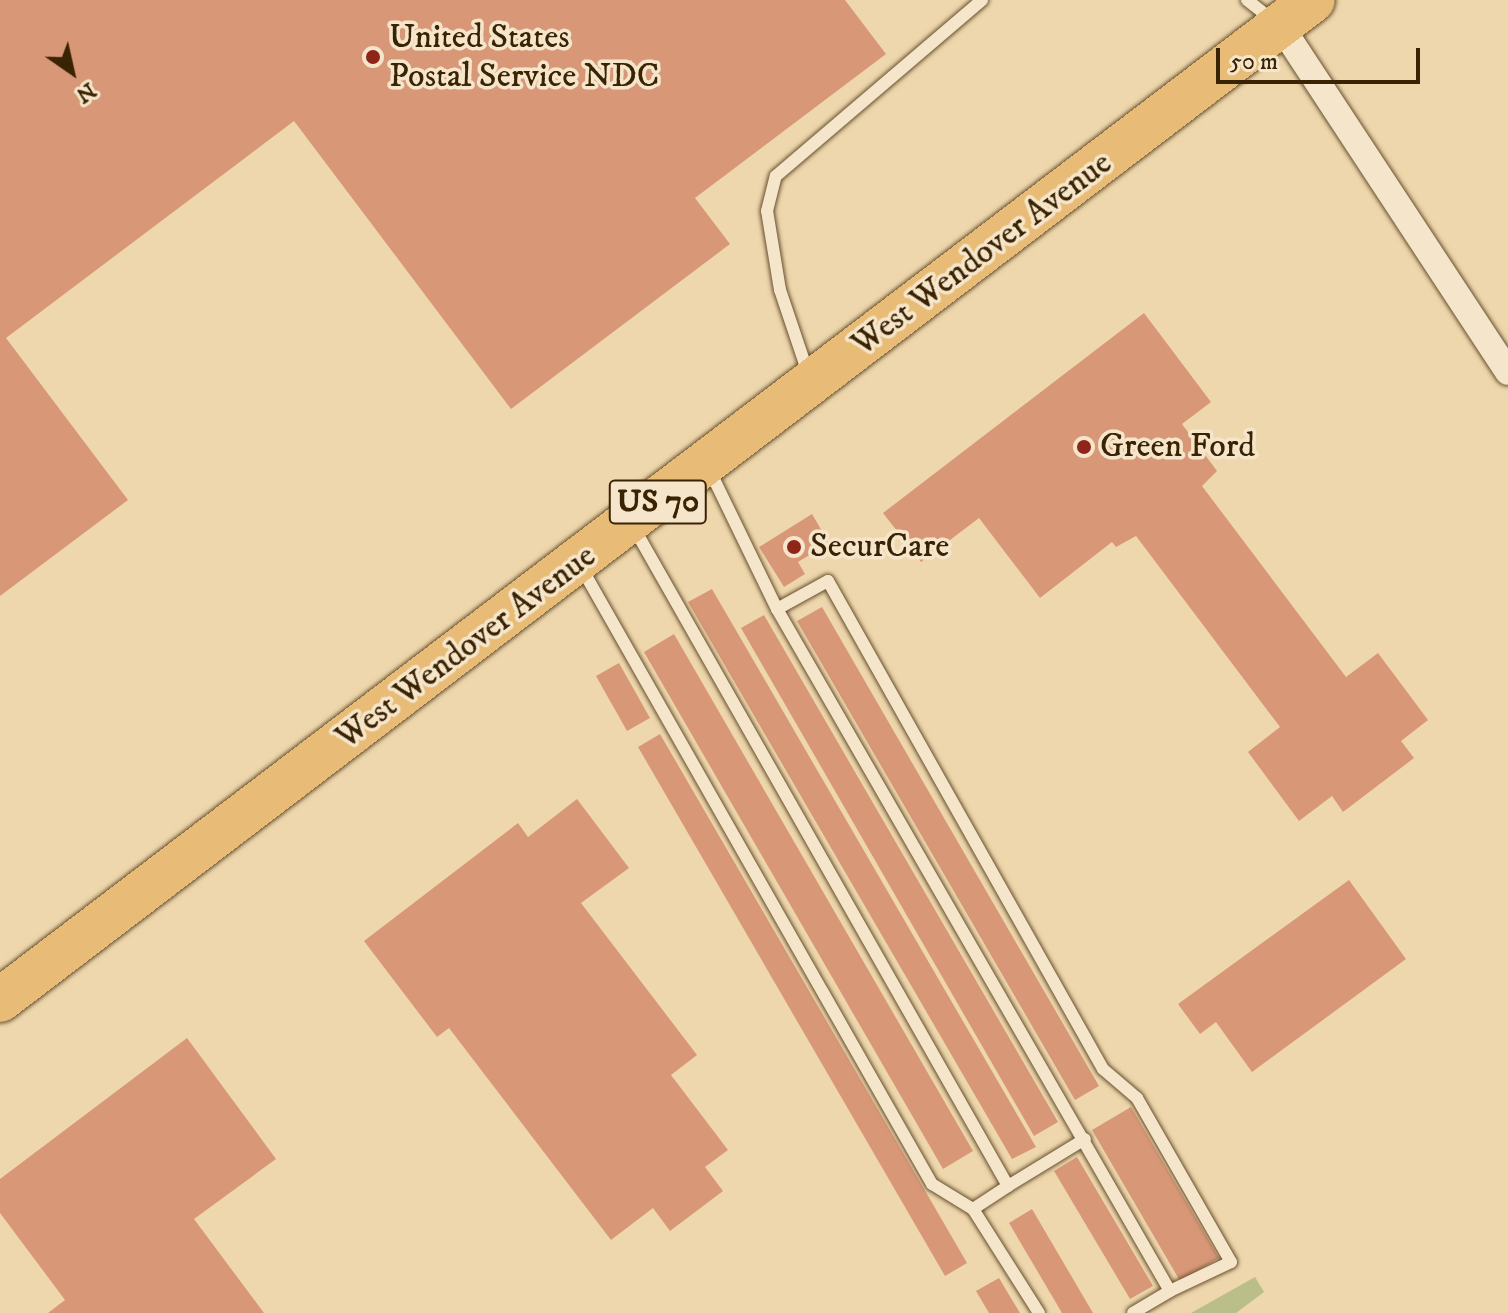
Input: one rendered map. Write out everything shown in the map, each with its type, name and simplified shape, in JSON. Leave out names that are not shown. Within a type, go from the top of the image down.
[{"type":"highway","name":"West Wendover Avenue","points":[[0,1000],[707,464],[1278,6]]},
{"type":"street","points":[[1278,6],[1508,372]]},
{"type":"lane","points":[[811,383],[780,290],[767,211],[776,176],[982,0]]},
{"type":"lane","points":[[707,464],[777,609],[1170,1291]]},
{"type":"lane","points":[[631,522],[1008,1186]]},
{"type":"lane","points":[[578,562],[932,1184],[973,1209],[1039,1313]]},
{"type":"lane","points":[[777,609],[828,581],[1103,1069],[1137,1098],[1231,1262],[1170,1291],[1133,1313]]},
{"type":"lane","points":[[973,1209],[1085,1139]]},
{"type":"green space","points":[[1255,1277],[1264,1292],[1236,1313],[1191,1313]]},
{"type":"building","points":[[0,0],[845,0],[886,54],[695,198],[730,244],[511,409],[294,121],[6,338],[128,500],[0,596]]},
{"type":"building","points":[[1144,313],[1211,402],[1182,424],[1217,471],[1202,486],[1346,677],[1378,653],[1428,720],[1401,741],[1414,758],[1343,812],[1332,796],[1299,821],[1248,752],[1280,727],[1136,536],[1116,547],[1112,542],[1040,598],[979,518],[921,562],[883,513]]},
{"type":"building","points":[[812,514],[829,543],[798,562],[805,574],[784,587],[759,547]]},
{"type":"building","points":[[712,589],[1036,1147],[1012,1159],[688,602]]},
{"type":"building","points":[[822,607],[1099,1086],[1075,1100],[797,621]]},
{"type":"building","points":[[764,615],[1058,1122],[1034,1136],[741,628]]},
{"type":"building","points":[[674,634],[973,1151],[943,1169],[644,652]]},
{"type":"building","points":[[619,663],[650,718],[627,731],[596,676]]},
{"type":"building","points":[[660,734],[967,1263],[945,1276],[638,747]]},
{"type":"building","points":[[577,799],[629,868],[581,903],[697,1055],[671,1075],[728,1150],[705,1167],[723,1191],[670,1231],[653,1208],[611,1240],[449,1028],[437,1037],[364,941],[518,823],[528,837]]},
{"type":"building","points":[[1349,880],[1406,959],[1252,1072],[1216,1022],[1200,1034],[1178,1004]]},
{"type":"building","points":[[187,1038],[276,1159],[194,1219],[264,1313],[48,1313],[65,1300],[0,1213],[0,1179]]},
{"type":"building","points":[[1131,1107],[1219,1258],[1180,1281],[1092,1130]]},
{"type":"building","points":[[1077,1157],[1153,1286],[1130,1299],[1054,1171]]},
{"type":"building","points":[[1032,1209],[1093,1313],[1062,1313],[1009,1223]]},
{"type":"building","points":[[999,1278],[1020,1313],[989,1313],[976,1291]]},
{"type":"place","name":"United States Postal Service NDC","points":[[373,57]]},
{"type":"place","name":"Green Ford","points":[[1084,447]]},
{"type":"place","name":"SecurCare","points":[[794,547]]}]
